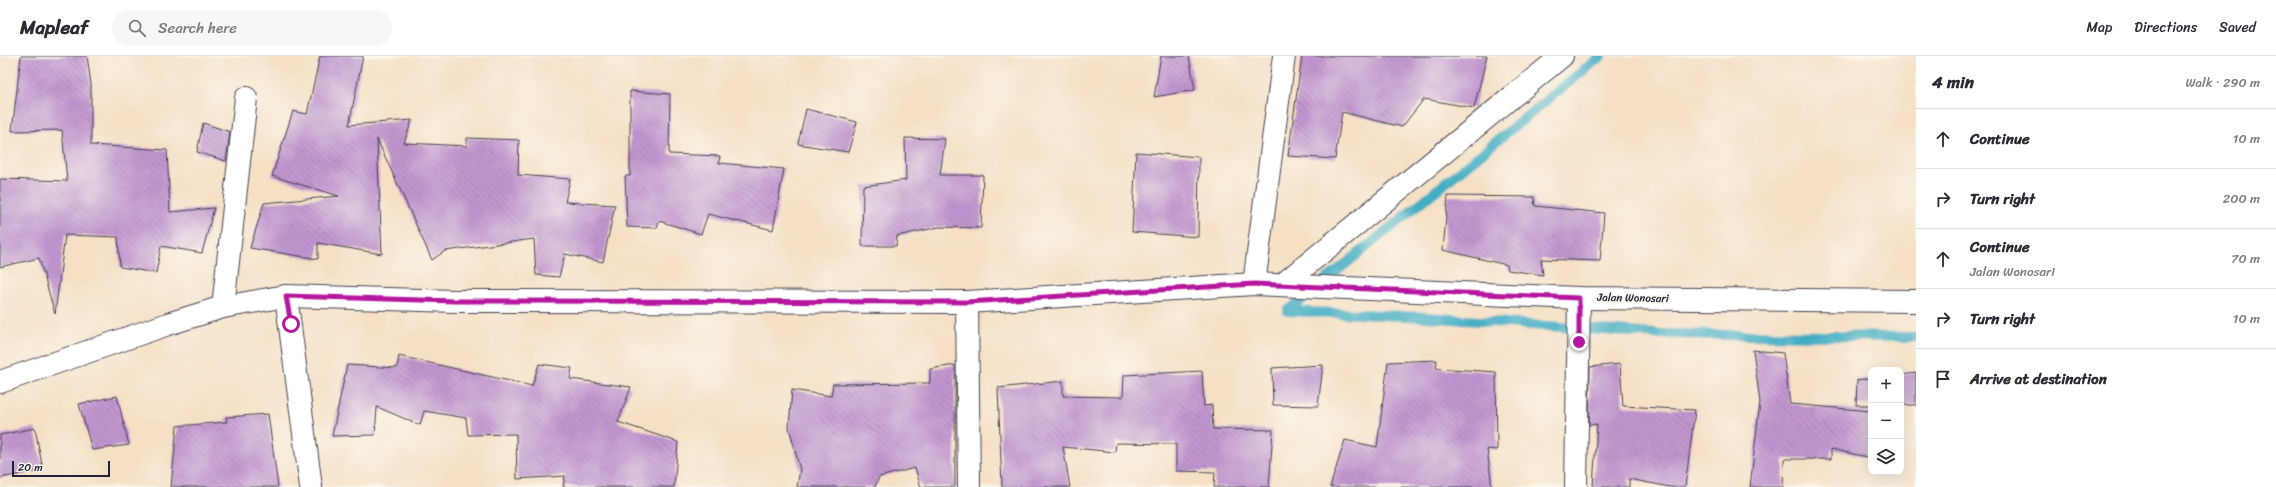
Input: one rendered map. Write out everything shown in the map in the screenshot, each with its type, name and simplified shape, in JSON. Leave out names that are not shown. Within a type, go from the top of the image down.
[{"type":"street","points":[[1254,284],[1284,56]]},
{"type":"street","points":[[1292,285],[1562,56]]},
{"type":"street","points":[[223,307],[246,98]]},
{"type":"street","name":"Jalan Wonosari","points":[[0,382],[171,323],[223,307],[286,296],[455,301],[967,302],[1254,284],[1579,298],[1916,301]]},
{"type":"street","points":[[286,296],[294,346],[311,487]]},
{"type":"street","points":[[1576,487],[1580,332],[1579,298]]},
{"type":"street","points":[[967,302],[969,487]]},
{"type":"building","points":[[21,56],[87,56],[91,84],[91,145],[167,150],[170,212],[214,208],[202,253],[161,246],[156,273],[120,267],[118,237],[65,235],[55,314],[39,258],[0,267],[0,179],[67,181],[62,130],[12,131]]},
{"type":"building","points":[[320,56],[363,56],[349,125],[412,120],[404,143],[467,146],[467,138],[519,140],[518,175],[570,179],[565,202],[615,205],[603,262],[565,254],[559,277],[536,275],[534,239],[445,251],[432,260],[377,139],[382,254],[318,243],[318,259],[250,248],[264,203],[339,196],[272,176],[293,111],[307,114]]},
{"type":"building","points":[[1161,56],[1189,56],[1195,90],[1154,97]]},
{"type":"building","points":[[1302,56],[1487,56],[1474,108],[1424,99],[1402,127],[1342,112],[1335,159],[1288,156]]},
{"type":"building","points":[[630,91],[670,94],[669,154],[720,156],[719,163],[784,169],[773,230],[708,214],[701,234],[659,221],[657,228],[627,227],[625,176],[630,176]]},
{"type":"building","points":[[806,109],[857,122],[848,152],[798,144]]},
{"type":"building","points":[[203,123],[230,132],[226,161],[197,152]]},
{"type":"building","points":[[905,138],[945,139],[940,175],[983,175],[981,228],[939,227],[897,236],[896,246],[862,246],[863,186],[906,180]]},
{"type":"building","points":[[1136,152],[1199,157],[1198,237],[1132,232]]},
{"type":"building","points":[[1448,196],[1534,197],[1535,206],[1604,213],[1600,261],[1541,259],[1543,275],[1508,270],[1507,265],[1443,250]]},
{"type":"building","points":[[1753,350],[1783,353],[1790,404],[1868,411],[1868,457],[1831,449],[1831,459],[1784,459],[1783,487],[1750,487],[1760,402]]},
{"type":"building","points":[[399,356],[532,386],[539,364],[572,368],[570,379],[631,387],[618,422],[678,442],[674,487],[563,487],[565,476],[517,479],[516,434],[468,435],[466,418],[424,411],[420,425],[377,407],[375,435],[332,436],[347,365],[397,368]]},
{"type":"building","points":[[1437,360],[1436,368],[1496,372],[1497,450],[1487,449],[1492,487],[1330,487],[1345,440],[1377,447],[1388,362]]},
{"type":"building","points":[[1620,364],[1623,406],[1695,410],[1685,487],[1670,487],[1629,479],[1629,487],[1593,487],[1597,424],[1589,425],[1590,367]]},
{"type":"building","points":[[955,365],[955,487],[921,487],[915,468],[879,477],[875,487],[797,487],[800,470],[789,427],[792,390],[831,396],[833,384],[930,383],[930,369]]},
{"type":"building","points":[[1323,365],[1318,406],[1273,405],[1272,368]]},
{"type":"building","points":[[1202,371],[1204,406],[1212,405],[1213,429],[1273,430],[1269,487],[1214,487],[1215,472],[1176,471],[1176,444],[1116,443],[1115,452],[1063,447],[1070,487],[1002,487],[998,388],[1063,381],[1063,396],[1123,397],[1124,375]]},
{"type":"building","points":[[1916,373],[1916,405],[1904,405],[1904,375]]},
{"type":"building","points":[[1868,378],[1868,405],[1856,405],[1857,380]]},
{"type":"building","points":[[117,396],[129,445],[92,450],[79,404]]},
{"type":"building","points":[[268,414],[278,487],[171,487],[177,426],[227,422],[226,417]]},
{"type":"building","points":[[35,428],[43,470],[0,478],[0,435]]},
{"type":"waterway","points":[[1288,311],[1601,56]]},
{"type":"waterway","points":[[1288,311],[1425,317],[1657,334],[1916,337]]},
{"type":"route","points":[[291,324],[286,296],[455,301],[967,302],[1254,284],[1579,298],[1579,342]]}]
